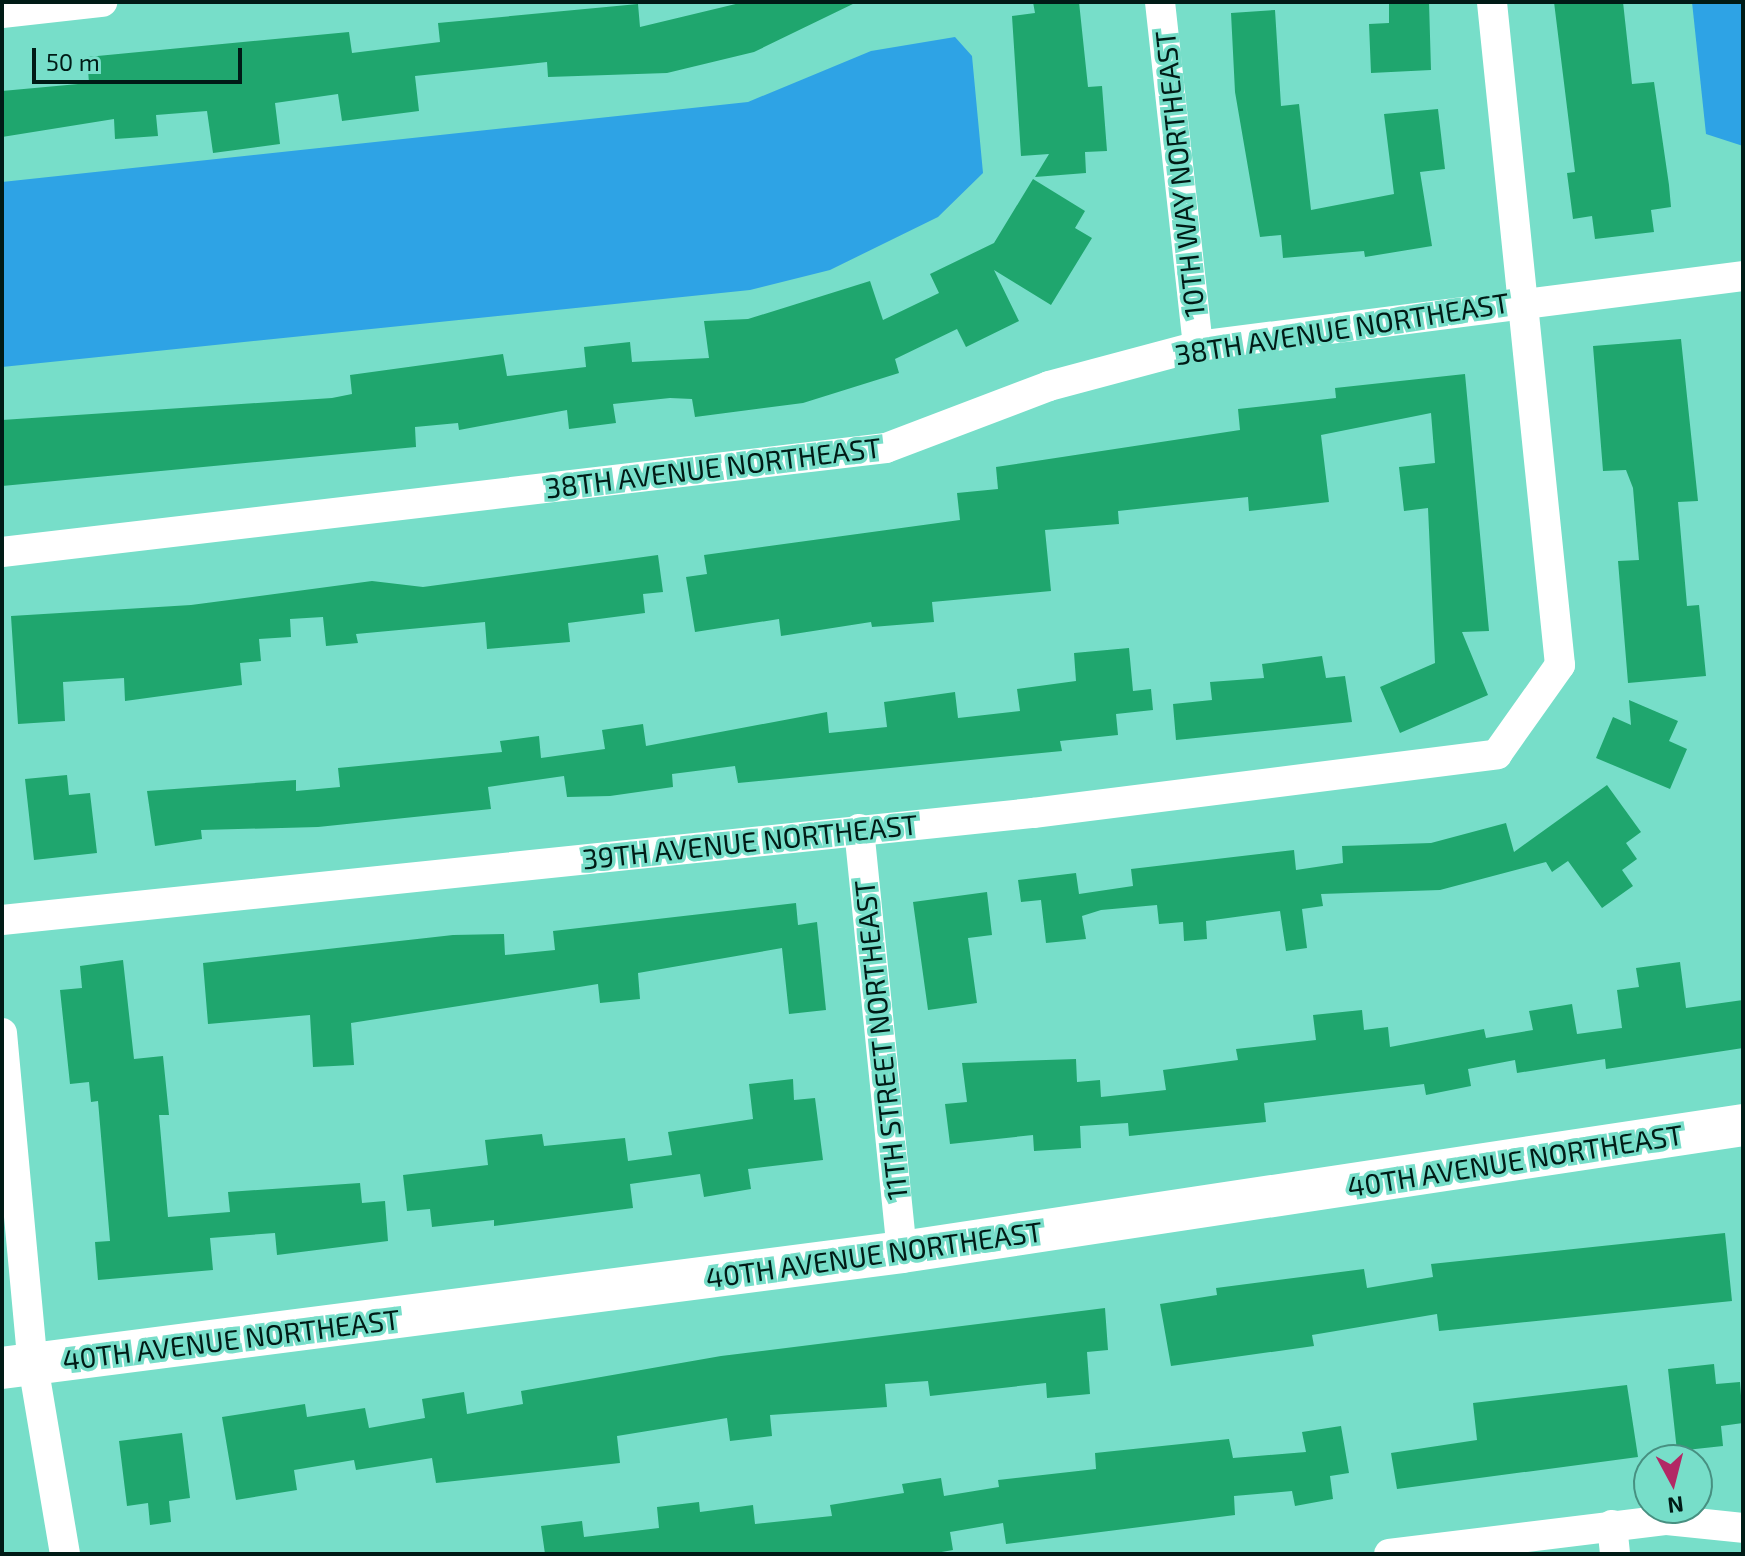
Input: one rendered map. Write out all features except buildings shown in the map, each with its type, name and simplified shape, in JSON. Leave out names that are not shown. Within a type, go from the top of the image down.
[{"type":"street","points":[[2,13],[102,2]]},
{"type":"street","name":"10TH WAY NORTHEAST","points":[[1160,2],[1198,346]]},
{"type":"street","points":[[1492,2],[1525,300]]},
{"type":"street","name":"38TH AVENUE NORTHEAST","points":[[2,552],[886,448],[1049,386],[1198,346],[1525,300],[1743,276]]},
{"type":"street","name":"39TH AVENUE NORTHEAST","points":[[2,920],[859,829],[1497,754],[1560,665],[1525,300]]},
{"type":"street","name":"11TH STREET NORTHEAST","points":[[859,829],[902,1252]]},
{"type":"street","points":[[2,1033],[18,1366],[65,1554]]},
{"type":"street","name":"40TH AVENUE NORTHEAST","points":[[18,1366],[902,1252],[1743,1125]]},
{"type":"street","points":[[1389,1554],[1614,1540],[1667,1520],[1743,1528]]},
{"type":"water","points":[[1692,2],[1743,2],[1743,146],[1706,134]]},
{"type":"water","points":[[955,37],[972,56],[983,173],[938,217],[830,270],[750,290],[2,367],[2,182],[748,102],[871,51]]}]
